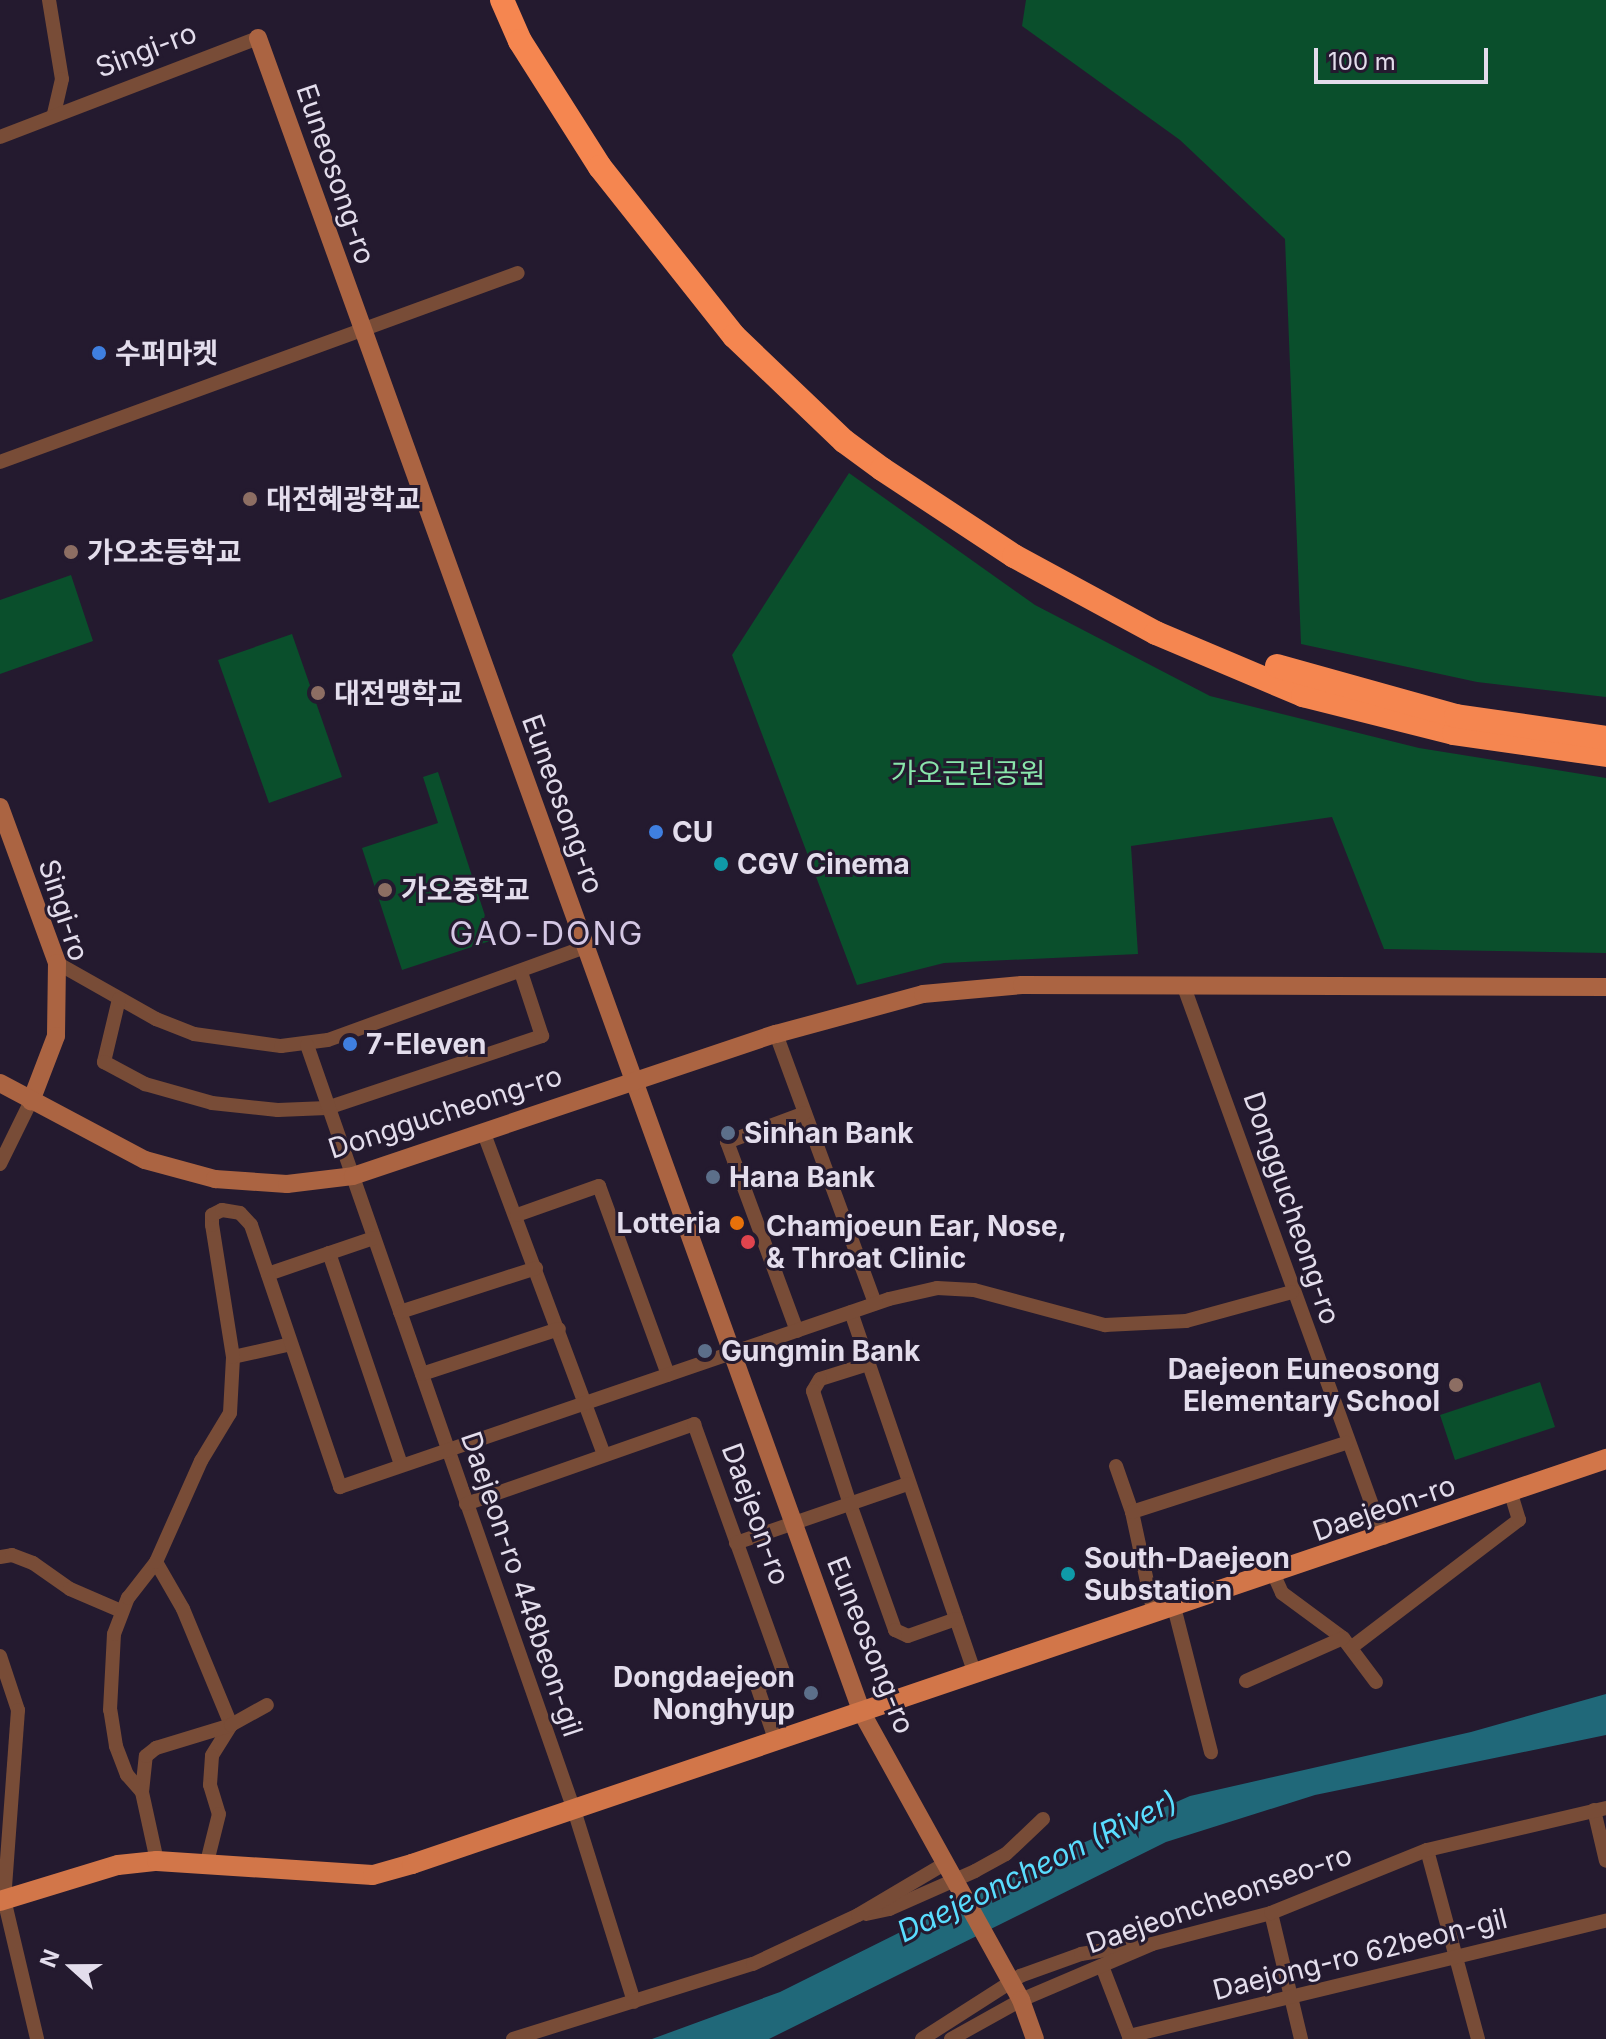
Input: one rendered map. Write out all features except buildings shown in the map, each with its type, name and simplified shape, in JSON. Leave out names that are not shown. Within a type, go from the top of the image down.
[{"type":"highway","points":[[502,0],[520,41],[600,167],[764,358],[849,435],[1014,556],[1156,633],[1303,695],[1454,733],[1606,755]]},
{"type":"highway","points":[[516,0],[602,150],[764,358]]},
{"type":"highway","points":[[849,435],[1016,539],[1158,616],[1305,678],[1456,716],[1606,738]]},
{"type":"main road","name":"Euneosong-ro","points":[[258,38],[862,1713],[1021,2000]]},
{"type":"main road","name":"Singi-ro","points":[[0,807],[57,963],[56,1036],[31,1101]]},
{"type":"main road","name":"Donggucheong-ro","points":[[0,1083],[145,1160],[215,1179],[287,1184],[353,1176],[776,1034],[923,994],[1022,985],[1606,987]]},
{"type":"main road","name":"Daejeon-ro","points":[[2,1900],[118,1865],[157,1861],[373,1875],[1384,1538],[1606,1459]]},
{"type":"main road","points":[[1021,2000],[1035,2039]]},
{"type":"street","name":"Singi-ro","points":[[49,0],[62,79],[54,115]]},
{"type":"street","name":"Singi-ro","points":[[0,137],[258,38]]},
{"type":"street","points":[[0,462],[518,273]]},
{"type":"street","points":[[57,963],[119,999],[194,1034],[254,1044],[307,1045],[585,947]]},
{"type":"street","points":[[119,999],[104,1062],[145,1084],[212,1103],[278,1110],[327,1108],[542,1036],[521,972]]},
{"type":"street","name":"Donggucheong-ro","points":[[1184,987],[1346,1443],[1384,1538]]},
{"type":"street","points":[[776,1034],[875,1303]]},
{"type":"street","name":"Daejeon-ro 448beon-gil","points":[[307,1045],[574,1810]]},
{"type":"street","name":"Singi-ro","points":[[0,1164],[31,1101]]},
{"type":"street","points":[[797,1331],[727,1142],[805,1113]]},
{"type":"street","points":[[483,1131],[517,1215],[604,1455]]},
{"type":"street","points":[[517,1215],[599,1186],[668,1375]]},
{"type":"street","points":[[142,1792],[122,1764],[110,1710],[114,1634],[121,1611],[156,1562],[201,1461],[230,1413],[233,1357],[212,1215],[231,1210],[246,1217],[340,1487],[875,1303],[949,1287],[1105,1325],[1186,1321],[1292,1292]]},
{"type":"street","points":[[268,1274],[374,1238]]},
{"type":"street","points":[[329,1253],[401,1465]]},
{"type":"street","points":[[400,1312],[536,1268]]},
{"type":"street","points":[[851,1312],[907,1484],[975,1675]]},
{"type":"street","points":[[422,1374],[559,1329]]},
{"type":"street","points":[[233,1357],[291,1344]]},
{"type":"street","name":"Euneosong-ro","points":[[868,1364],[820,1379],[813,1391],[850,1504],[900,1635],[956,1619]]},
{"type":"street","name":"Daejeon-ro","points":[[466,1504],[694,1424],[785,1677],[757,1686],[776,1742]]},
{"type":"street","points":[[1132,1512],[1346,1443]]},
{"type":"street","points":[[1116,1466],[1132,1512],[1154,1614]]},
{"type":"street","points":[[736,1543],[907,1484]]},
{"type":"street","points":[[1246,1681],[1348,1642],[1519,1520],[1511,1493]]},
{"type":"street","points":[[0,1557],[12,1555],[33,1563],[70,1589],[121,1611]]},
{"type":"street","points":[[156,1562],[183,1609],[231,1725]]},
{"type":"street","points":[[1274,1575],[1282,1593],[1348,1642],[1376,1682]]},
{"type":"street","points":[[1174,1607],[1211,1752]]},
{"type":"street","points":[[0,1656],[18,1710],[2,1900],[37,2039]]},
{"type":"street","points":[[157,1861],[142,1792],[146,1756],[231,1725],[267,1705]]},
{"type":"street","points":[[207,1862],[219,1814],[210,1785],[212,1756],[231,1725]]},
{"type":"street","points":[[1600,1809],[1606,1861]]},
{"type":"street","name":"Daejeoncheonseo-ro","points":[[951,2039],[1021,2000],[1152,1944],[1271,1913],[1427,1850],[1600,1809]]},
{"type":"street","points":[[574,1810],[634,2002]]},
{"type":"street","points":[[858,1915],[889,1909],[975,1871],[1006,1854],[1043,1819]]},
{"type":"street","points":[[1427,1850],[1478,2039]]},
{"type":"street","points":[[513,2039],[753,1964],[858,1915],[947,1866]]},
{"type":"street","points":[[1271,1913],[1301,2039]]},
{"type":"street","name":"Daejong-ro 62beon-gil","points":[[1129,2038],[1606,1921]]},
{"type":"street","points":[[922,2039],[1020,1976],[1081,1954],[1152,1944]]},
{"type":"street","points":[[1102,1966],[1129,2038]]},
{"type":"green space","points":[[1026,0],[1606,0],[1606,697],[1477,682],[1301,644],[1285,239],[1180,140],[1022,26]]},
{"type":"green space","name":"가오근린공원","points":[[849,473],[1035,605],[1210,696],[1419,748],[1606,778],[1606,953],[1384,949],[1332,817],[1131,846],[1138,954],[944,963],[857,985],[732,655]]},
{"type":"green space","points":[[71,575],[93,641],[0,674],[0,600]]},
{"type":"green space","points":[[292,634],[342,777],[269,803],[218,660]]},
{"type":"green space","points":[[438,772],[493,940],[402,970],[362,848],[438,823],[423,777]]},
{"type":"green space","points":[[1540,1382],[1555,1427],[1455,1460],[1440,1415]]},
{"type":"water","name":"Daejeoncheon (River)","points":[[1606,1694],[1606,1735],[1315,1795],[1166,1842],[769,2039],[652,2039],[780,1992],[1051,1857],[1190,1796],[1471,1732]]},
{"type":"place","name":"수퍼마켓","points":[[99,353]]},
{"type":"place","name":"대전혜광학교","points":[[250,499]]},
{"type":"place","name":"가오초등학교","points":[[71,552]]},
{"type":"place","name":"대전맹학교","points":[[318,693]]},
{"type":"place","name":"CU","points":[[656,832]]},
{"type":"place","name":"CGV Cinema","points":[[721,864]]},
{"type":"place","name":"가오중학교","points":[[385,890]]},
{"type":"place","name":"7-Eleven","points":[[350,1044]]},
{"type":"place","name":"Sinhan Bank","points":[[728,1133]]},
{"type":"place","name":"Hana Bank","points":[[713,1177]]},
{"type":"place","name":"Lotteria","points":[[737,1223]]},
{"type":"place","name":"Chamjoeun Ear, Nose, & Throat Clinic","points":[[748,1242]]},
{"type":"place","name":"Gungmin Bank","points":[[705,1351]]},
{"type":"place","name":"Daejeon Euneosong Elementary School","points":[[1456,1385]]},
{"type":"place","name":"South-Daejeon Substation","points":[[1068,1574]]},
{"type":"place","name":"Dongdaejeon Nonghyup","points":[[811,1693]]},
{"type":"district","name":"GAO-DONG","points":[[547,934]]}]
